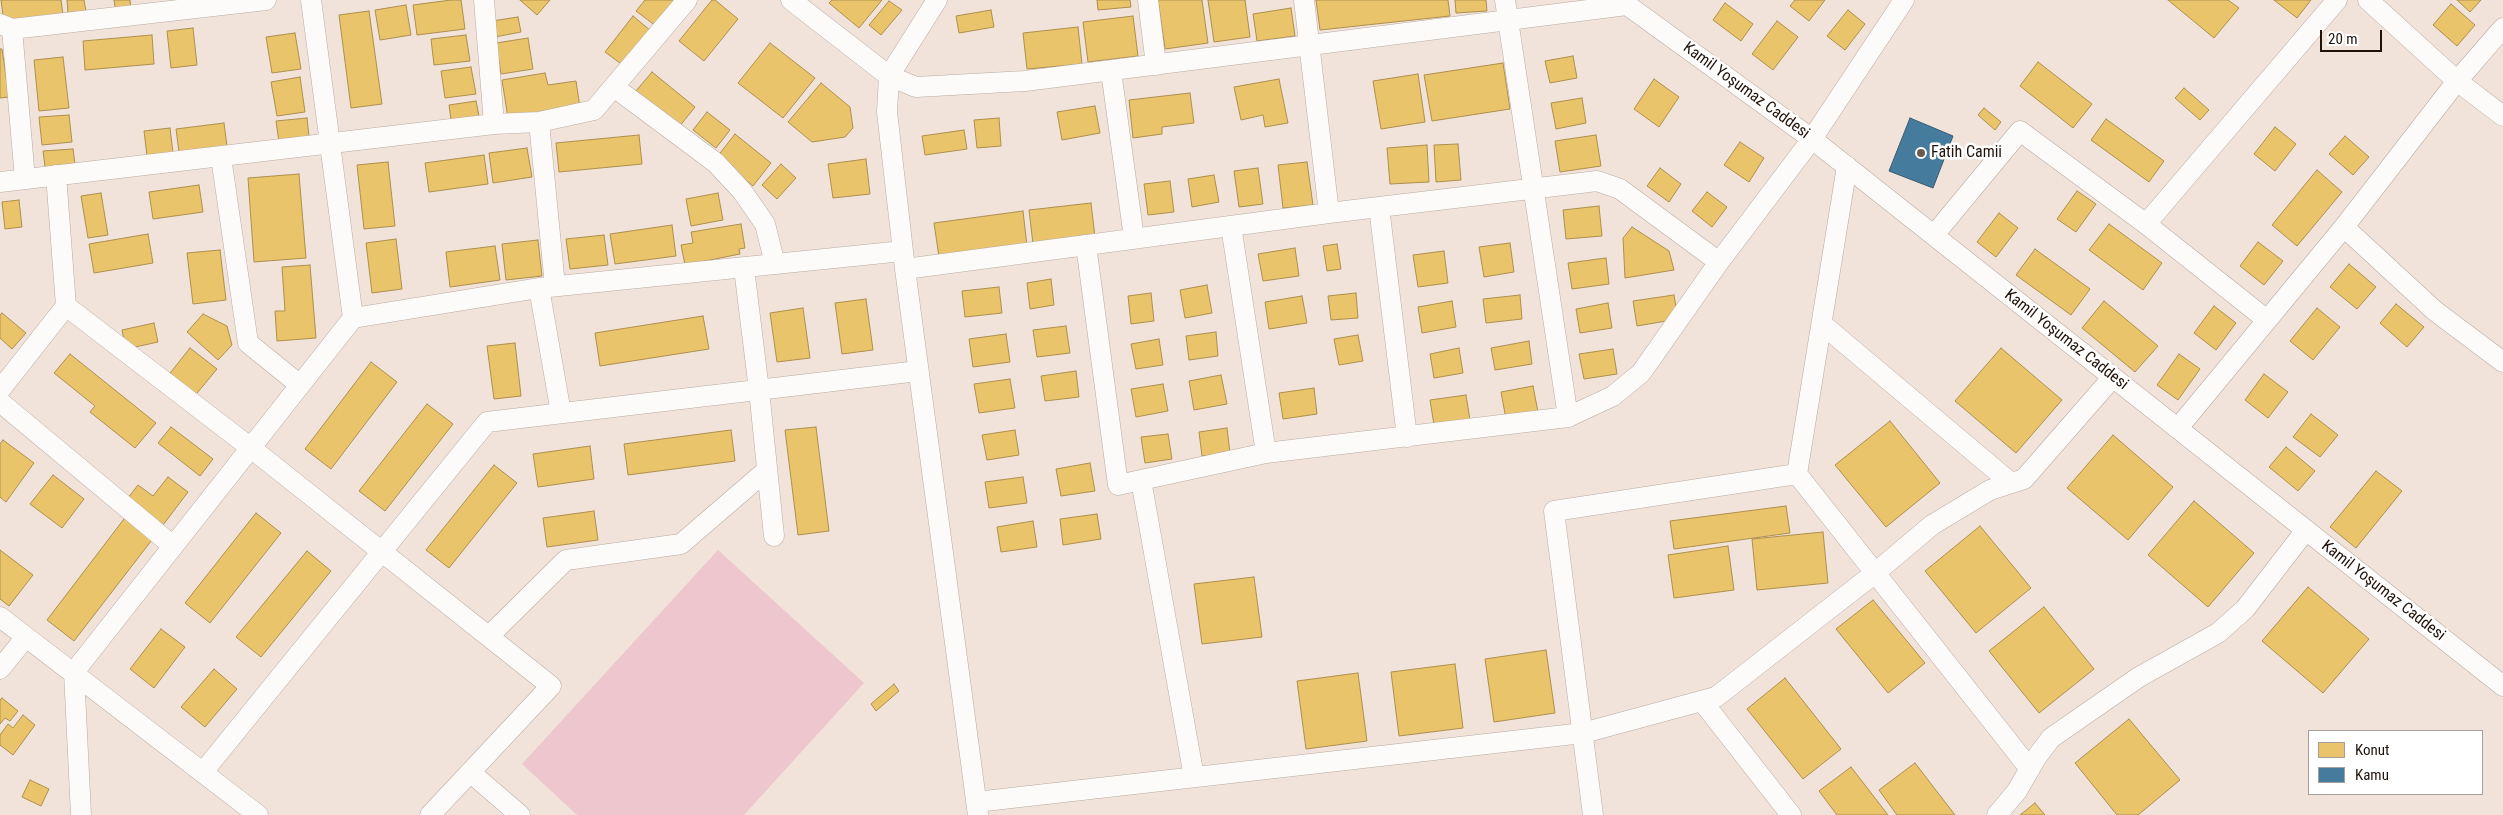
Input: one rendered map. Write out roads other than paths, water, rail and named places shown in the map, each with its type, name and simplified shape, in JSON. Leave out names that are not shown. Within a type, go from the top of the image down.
[{"type":"street","points":[[25,179],[6,27],[148,7],[266,0]]},
{"type":"street","points":[[311,0],[353,318]]},
{"type":"street","points":[[484,0],[494,124]]},
{"type":"street","points":[[0,182],[330,145],[494,124],[540,122],[594,110],[687,0]]},
{"type":"street","points":[[791,0],[889,76],[916,86],[1025,81],[1508,20],[1626,2]]},
{"type":"street","points":[[937,0],[889,76],[887,112],[918,371],[977,809],[1194,777],[1582,733],[1716,697],[1875,573],[1932,525],[1990,490],[2024,479],[2113,377]]},
{"type":"street","points":[[1148,0],[1156,65]]},
{"type":"street","points":[[1304,0],[1329,213]]},
{"type":"street","points":[[1505,0],[1568,417]]},
{"type":"street","points":[[2146,224],[2337,0]]},
{"type":"street","points":[[2368,0],[2457,81],[2503,116]]},
{"type":"street","name":"Kamil Yoşumaz Caddesi","points":[[1626,2],[1847,166],[2503,686]]},
{"type":"street","points":[[1086,245],[1118,485],[1266,453],[1568,417],[1614,396],[1641,373],[1719,262],[1812,139],[1899,2]]},
{"type":"street","points":[[2178,428],[2344,227],[2457,81],[2503,28]]},
{"type":"street","points":[[1111,70],[1134,238]]},
{"type":"street","points":[[614,87],[716,163],[742,191],[765,224],[776,264]]},
{"type":"street","points":[[540,122],[547,287],[560,413]]},
{"type":"street","points":[[1934,235],[2020,130],[2146,224],[2267,320]]},
{"type":"street","points":[[221,157],[248,343],[300,385]]},
{"type":"street","points":[[1847,166],[1797,474],[2030,769]]},
{"type":"street","points":[[56,175],[66,306],[1,402],[173,546]]},
{"type":"street","points":[[81,815],[74,672],[353,318],[547,287],[776,264],[904,260],[1086,245],[1329,213],[1597,181],[1620,189],[1719,262]]},
{"type":"street","points":[[1379,207],[1407,437]]},
{"type":"street","points":[[1231,226],[1266,453]]},
{"type":"street","points":[[2344,227],[2435,311],[2503,362]]},
{"type":"street","points":[[744,268],[760,390],[774,536]]},
{"type":"street","points":[[66,306],[251,448],[551,686],[430,815]]},
{"type":"street","points":[[1822,324],[2011,483]]},
{"type":"street","points":[[203,772],[487,422],[918,371]]},
{"type":"street","points":[[489,636],[566,560],[681,544],[768,470]]},
{"type":"street","points":[[1593,815],[1554,511],[1797,474]]},
{"type":"street","points":[[1141,480],[1194,777]]},
{"type":"street","points":[[1997,815],[2017,791],[2051,738],[2139,677],[2218,633],[2245,609],[2306,530]]},
{"type":"street","points":[[0,617],[203,772],[233,805],[258,815]]},
{"type":"street","points":[[0,669],[26,637]]},
{"type":"street","points":[[1702,701],[1791,815]]},
{"type":"street","points":[[470,772],[520,815]]},
{"type":"place","name":"Fatih Camii","points":[[1921,153]]}]
